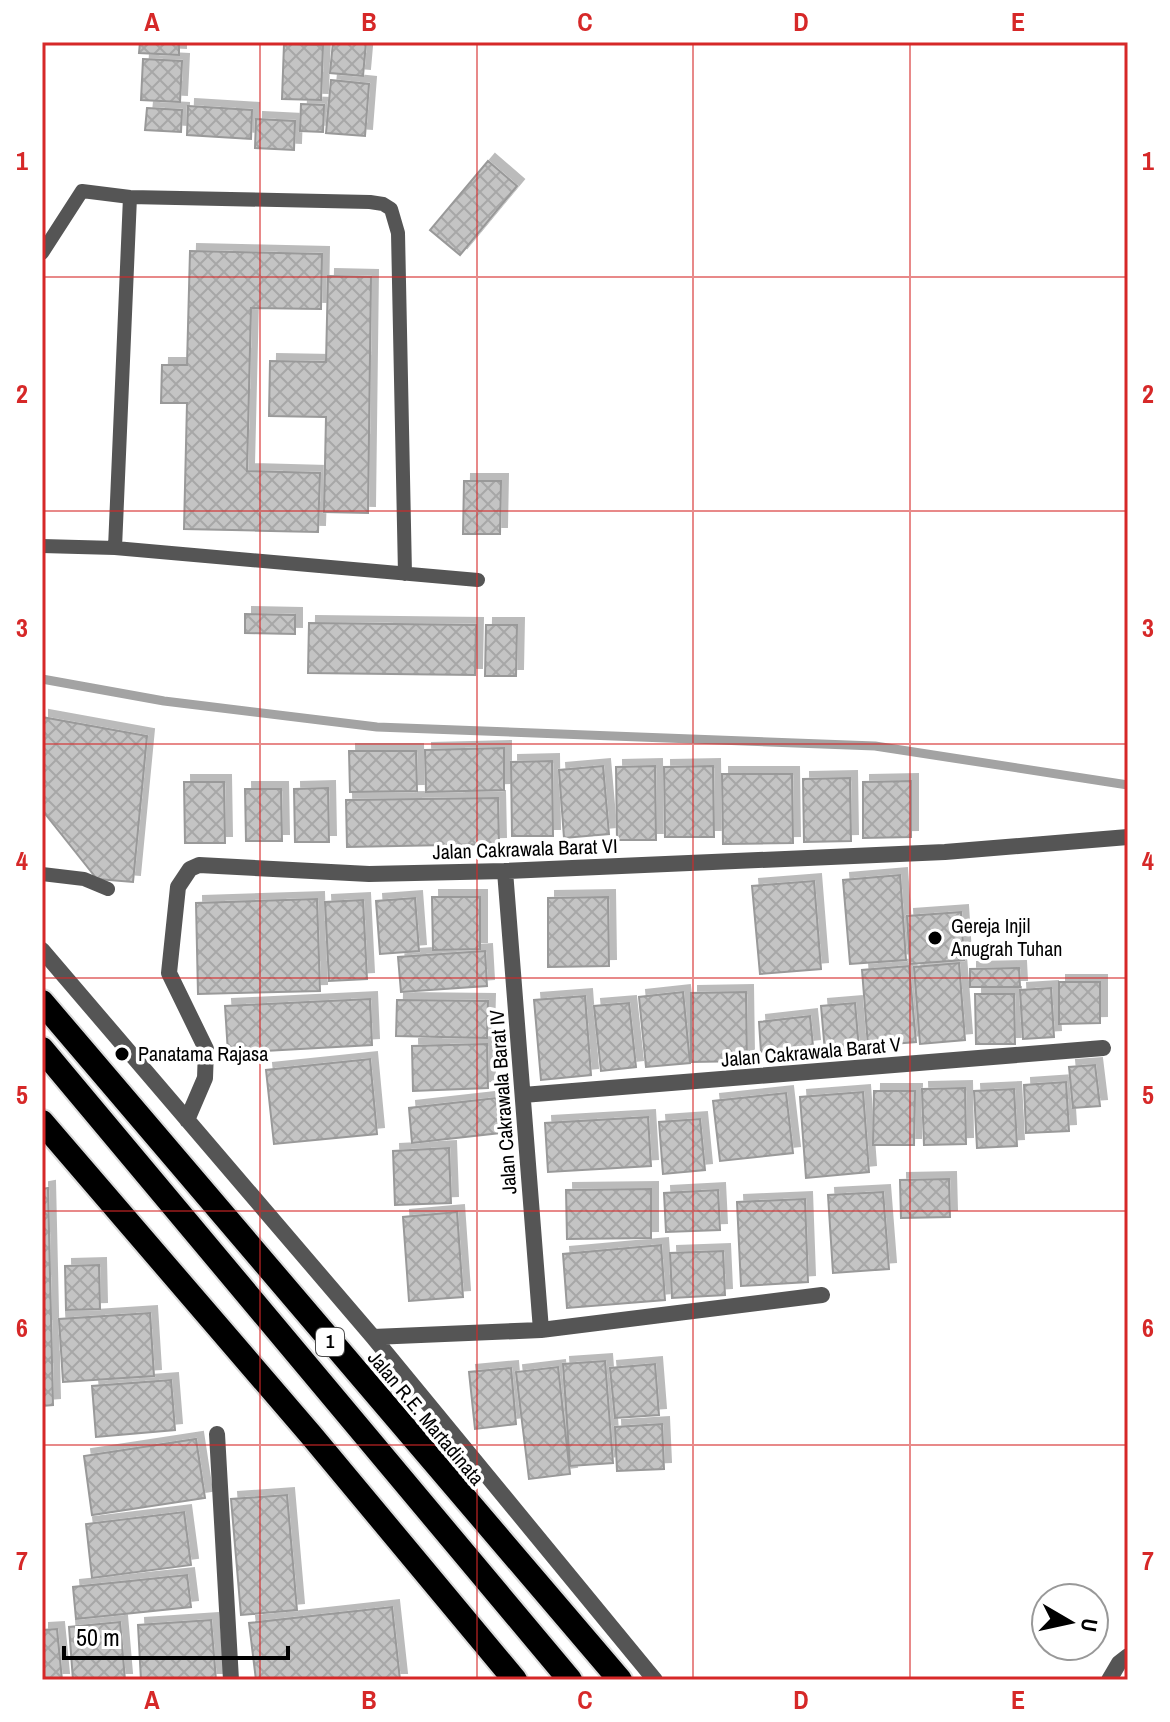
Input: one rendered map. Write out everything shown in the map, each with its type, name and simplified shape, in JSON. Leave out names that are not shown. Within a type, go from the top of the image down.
[{"type":"highway","name":"Jalan R.E. Martadinata","points":[[42,1002],[620,1680]]},
{"type":"highway","name":"1","points":[[42,1049],[568,1678]]},
{"type":"highway","points":[[42,1122],[311,1435],[515,1680]]},
{"type":"street","name":"Jalan Cakrawala Barat VI","points":[[187,1120],[205,1078],[206,1049],[169,973],[178,887],[190,869],[199,865],[369,874],[505,871],[945,852],[1128,837]]},
{"type":"street","name":"Jalan Cakrawala Barat IV","points":[[505,871],[541,1330]]},
{"type":"street","points":[[42,950],[373,1337],[655,1680]]},
{"type":"street","name":"Jalan Cakrawala Barat V","points":[[523,1095],[1103,1048]]},
{"type":"street","points":[[373,1337],[541,1330],[822,1295]]},
{"type":"street","points":[[217,1434],[231,1680]]},
{"type":"street","points":[[1109,1680],[1119,1663],[1128,1656]]},
{"type":"lane","points":[[42,253],[82,191],[130,197],[370,202],[391,209],[398,233],[405,574]]},
{"type":"lane","points":[[115,548],[130,197]]},
{"type":"lane","points":[[42,546],[115,548],[478,580]]},
{"type":"lane","points":[[42,874],[84,879],[108,889]]},
{"type":"building","points":[[140,42],[179,42],[179,55],[139,53]]},
{"type":"building","points":[[333,42],[366,42],[363,76],[330,73]]},
{"type":"building","points":[[284,44],[323,45],[321,100],[282,99]]},
{"type":"building","points":[[143,59],[182,61],[180,102],[141,100]]},
{"type":"building","points":[[331,80],[369,84],[365,136],[326,133]]},
{"type":"building","points":[[301,104],[324,105],[323,132],[300,131]]},
{"type":"building","points":[[188,106],[252,110],[251,139],[187,135]]},
{"type":"building","points":[[147,108],[182,110],[181,132],[145,130]]},
{"type":"building","points":[[256,119],[295,121],[294,150],[255,148]]},
{"type":"building","points":[[488,161],[517,186],[460,255],[430,230]]},
{"type":"building","points":[[190,251],[322,254],[321,309],[251,308],[247,471],[320,473],[318,532],[184,529],[187,403],[161,403],[162,365],[187,365]]},
{"type":"building","points":[[328,276],[371,277],[368,513],[324,512],[326,417],[269,416],[270,361],[326,362]]},
{"type":"building","points":[[464,481],[501,481],[500,534],[463,534]]},
{"type":"building","points":[[245,614],[295,615],[295,634],[245,633]]},
{"type":"building","points":[[309,623],[476,625],[475,675],[308,673]]},
{"type":"building","points":[[486,625],[517,625],[516,676],[485,676]]},
{"type":"building","points":[[42,717],[147,736],[133,882],[97,879],[42,810]]},
{"type":"building","points":[[504,748],[504,790],[426,792],[425,750]]},
{"type":"building","points":[[349,751],[416,751],[417,791],[350,792]]},
{"type":"building","points":[[552,761],[553,836],[512,836],[511,762]]},
{"type":"building","points":[[603,766],[609,834],[564,838],[559,770]]},
{"type":"building","points":[[655,766],[656,840],[617,840],[616,767]]},
{"type":"building","points":[[713,766],[714,837],[665,837],[664,767]]},
{"type":"building","points":[[722,774],[792,774],[793,843],[723,844]]},
{"type":"building","points":[[850,778],[851,841],[804,842],[803,779]]},
{"type":"building","points":[[911,781],[911,837],[863,838],[863,782]]},
{"type":"building","points":[[184,782],[224,782],[225,843],[185,843]]},
{"type":"building","points":[[328,788],[329,842],[295,842],[294,789]]},
{"type":"building","points":[[245,789],[281,789],[282,841],[246,841]]},
{"type":"building","points":[[498,798],[499,844],[347,847],[346,800]]},
{"type":"building","points":[[900,875],[906,960],[850,964],[843,880]]},
{"type":"building","points":[[814,881],[821,969],[760,974],[752,886]]},
{"type":"building","points":[[432,897],[480,897],[480,949],[433,950]]},
{"type":"building","points":[[608,897],[609,966],[548,967],[548,898]]},
{"type":"building","points":[[415,898],[419,951],[380,954],[376,901]]},
{"type":"building","points":[[317,899],[320,991],[198,994],[196,903]]},
{"type":"building","points":[[363,900],[367,979],[329,981],[325,902]]},
{"type":"building","name":"Gereja Injil Anugrah Tuhan","points":[[961,912],[964,960],[910,964],[907,916]]},
{"type":"building","points":[[485,951],[487,986],[401,992],[398,957]]},
{"type":"building","points":[[959,963],[965,1040],[920,1044],[914,967]]},
{"type":"building","points":[[909,966],[916,1042],[868,1046],[862,970]]},
{"type":"building","points":[[1019,968],[1020,987],[970,987],[970,969]]},
{"type":"building","points":[[1059,982],[1100,982],[1100,1023],[1059,1024]]},
{"type":"building","points":[[1051,988],[1054,1037],[1023,1039],[1020,990]]},
{"type":"building","points":[[683,992],[690,1063],[646,1067],[639,997]]},
{"type":"building","points":[[746,992],[747,1061],[691,1062],[691,993]]},
{"type":"building","points":[[975,994],[1014,994],[1015,1044],[976,1044]]},
{"type":"building","points":[[585,996],[591,1075],[541,1080],[534,1000]]},
{"type":"building","points":[[370,999],[372,1045],[228,1053],[225,1006]]},
{"type":"building","points":[[397,1000],[488,1001],[487,1038],[396,1036]]},
{"type":"building","points":[[629,1003],[636,1067],[601,1071],[594,1006]]},
{"type":"building","points":[[855,1003],[859,1049],[825,1052],[821,1006]]},
{"type":"building","points":[[810,1016],[813,1046],[761,1052],[759,1022]]},
{"type":"building","points":[[487,1044],[488,1088],[413,1091],[412,1046]]},
{"type":"building","points":[[370,1059],[377,1134],[274,1144],[266,1070]]},
{"type":"building","points":[[1095,1065],[1100,1106],[1073,1108],[1069,1067]]},
{"type":"building","points":[[1066,1082],[1069,1131],[1026,1133],[1024,1085]]},
{"type":"building","points":[[965,1088],[966,1144],[924,1145],[922,1089]]},
{"type":"building","points":[[1014,1089],[1017,1146],[977,1148],[974,1091]]},
{"type":"building","points":[[874,1091],[915,1091],[914,1145],[873,1145]]},
{"type":"building","points":[[863,1092],[869,1172],[806,1178],[800,1097]]},
{"type":"building","points":[[786,1093],[793,1153],[720,1161],[713,1101]]},
{"type":"building","points":[[496,1098],[500,1133],[412,1143],[409,1108]]},
{"type":"building","points":[[648,1117],[651,1166],[548,1172],[545,1123]]},
{"type":"building","points":[[700,1119],[705,1170],[663,1174],[659,1122]]},
{"type":"building","points":[[449,1148],[451,1203],[395,1205],[393,1151]]},
{"type":"building","points":[[949,1179],[950,1217],[901,1218],[900,1180]]},
{"type":"building","points":[[48,1188],[53,1405],[42,1406],[42,1189]]},
{"type":"building","points":[[651,1189],[651,1238],[567,1239],[566,1190]]},
{"type":"building","points":[[718,1190],[720,1230],[666,1232],[664,1193]]},
{"type":"building","points":[[883,1192],[889,1269],[833,1273],[828,1195]]},
{"type":"building","points":[[805,1199],[808,1282],[741,1286],[737,1202]]},
{"type":"building","points":[[457,1212],[463,1297],[409,1301],[403,1217]]},
{"type":"building","points":[[661,1245],[665,1300],[567,1308],[563,1254]]},
{"type":"building","points":[[723,1251],[725,1295],[672,1298],[670,1253]]},
{"type":"building","points":[[99,1265],[100,1309],[66,1310],[65,1266]]},
{"type":"building","points":[[150,1313],[154,1376],[63,1382],[59,1319]]},
{"type":"building","points":[[605,1361],[613,1463],[570,1466],[563,1364]]},
{"type":"building","points":[[655,1364],[659,1415],[615,1418],[610,1368]]},
{"type":"building","points":[[558,1367],[570,1474],[529,1479],[516,1372]]},
{"type":"building","points":[[511,1368],[516,1424],[475,1429],[469,1372]]},
{"type":"building","points":[[171,1380],[175,1430],[96,1437],[92,1386]]},
{"type":"building","points":[[662,1424],[664,1469],[617,1471],[615,1427]]},
{"type":"building","points":[[196,1439],[205,1498],[92,1515],[84,1456]]},
{"type":"building","points":[[287,1495],[297,1610],[241,1615],[231,1499]]},
{"type":"building","points":[[184,1512],[191,1565],[92,1578],[86,1524]]},
{"type":"building","points":[[187,1575],[191,1607],[76,1619],[73,1587]]},
{"type":"building","points":[[392,1607],[400,1680],[256,1680],[249,1623]]},
{"type":"building","points":[[211,1620],[216,1680],[141,1680],[138,1625]]},
{"type":"building","points":[[120,1622],[125,1680],[73,1680],[69,1627]]},
{"type":"building","points":[[57,1629],[62,1680],[42,1680],[42,1630]]},
{"type":"waterway","points":[[42,679],[164,701],[377,727],[875,746],[1128,785]]},
{"type":"place","name":"Gereja Injil Anugrah Tuhan","points":[[935,938]]},
{"type":"place","name":"Panatama Rajasa","points":[[122,1054]]}]
